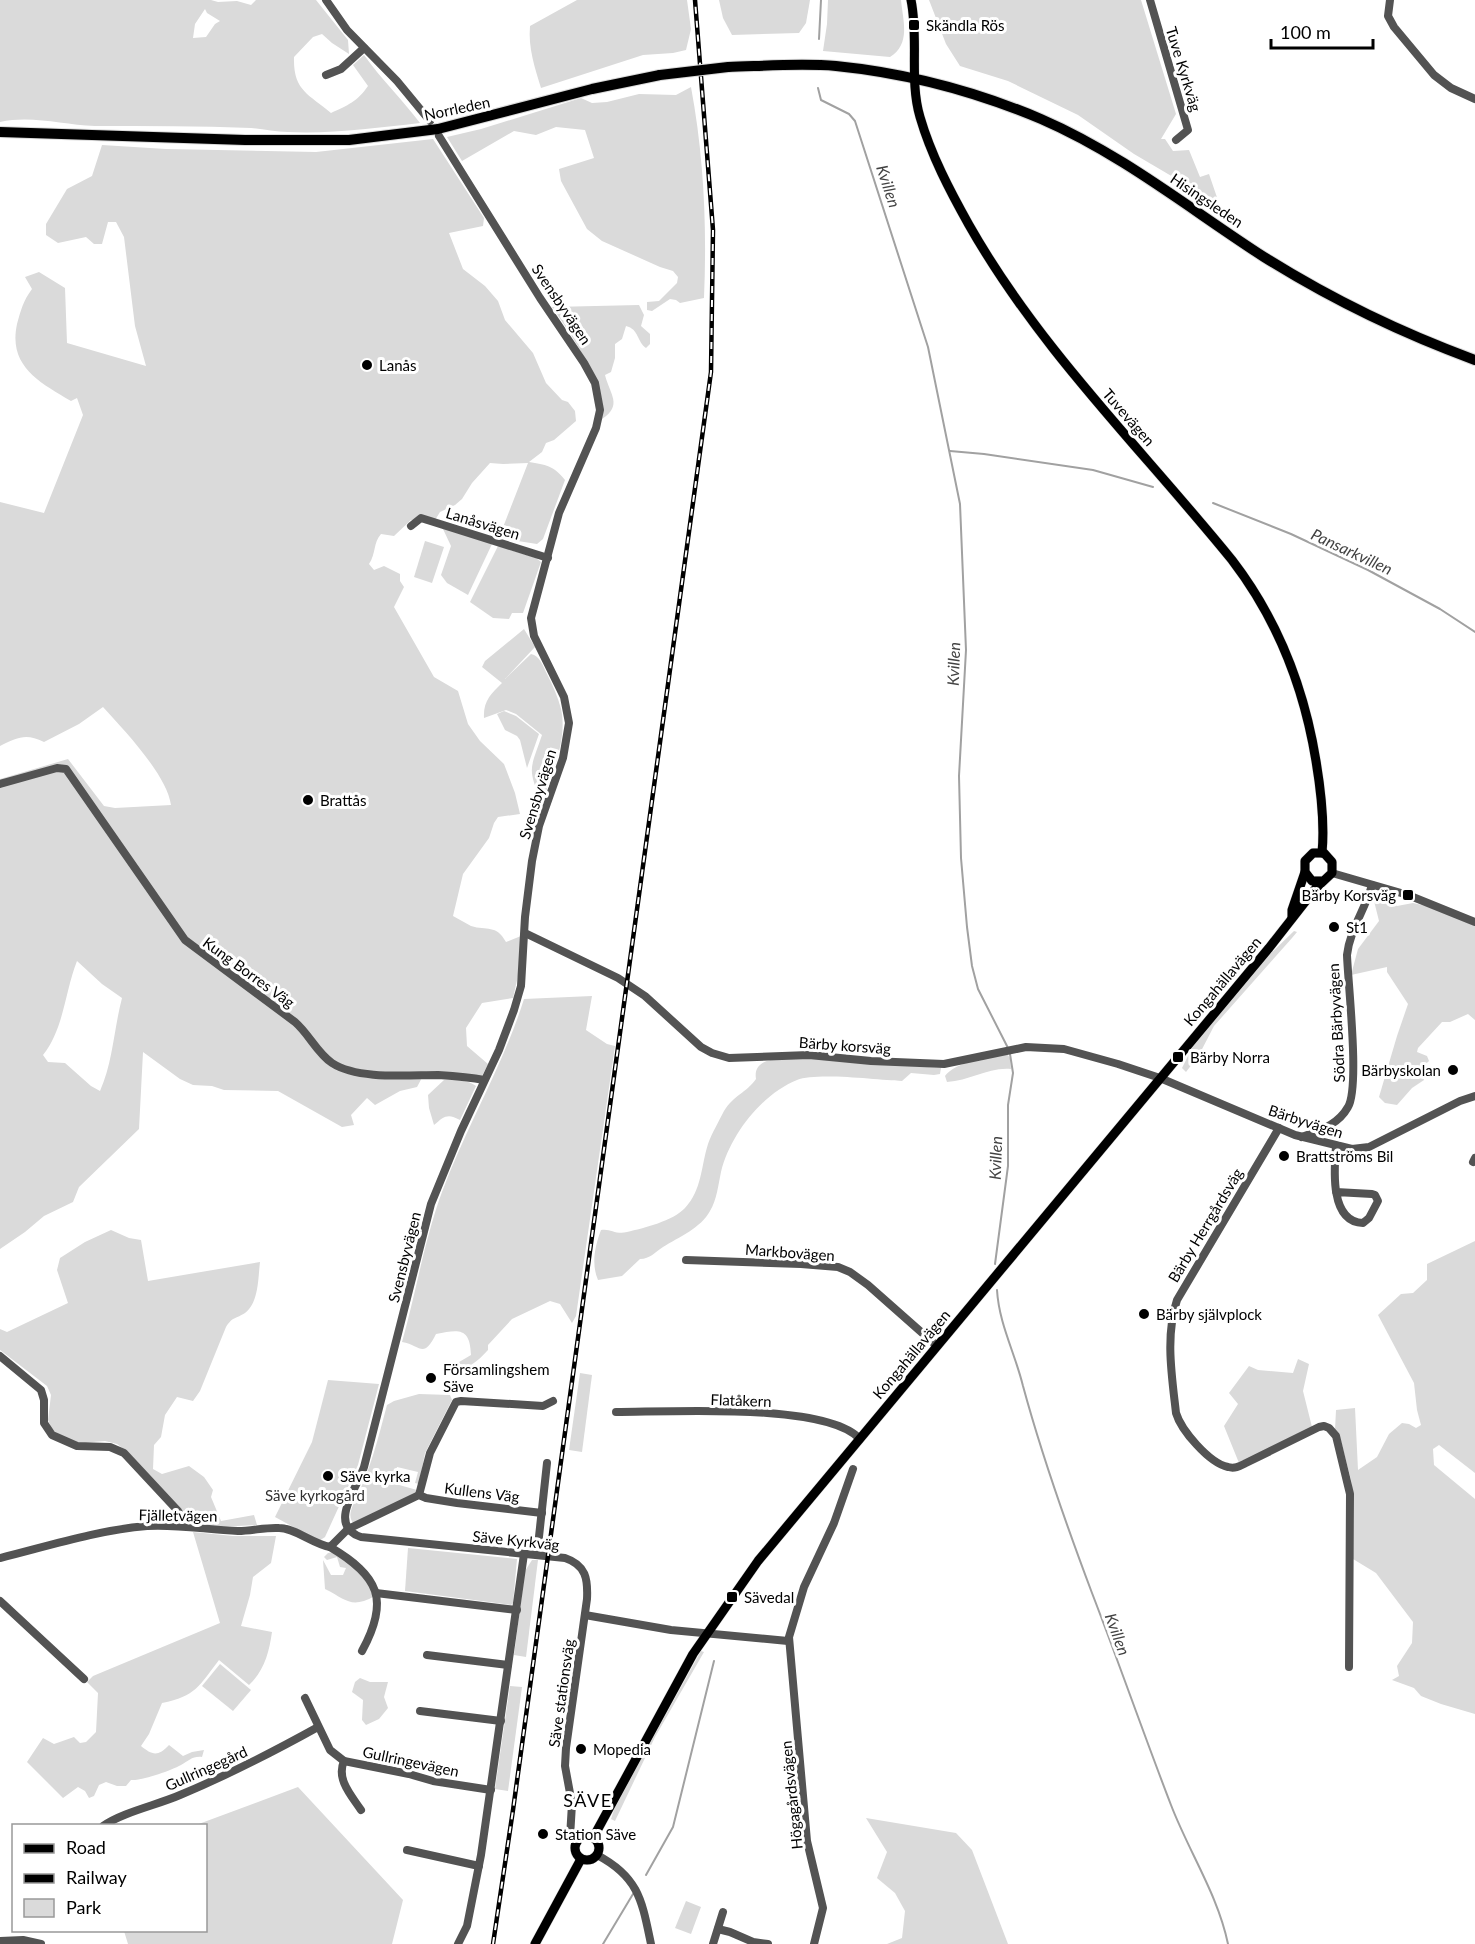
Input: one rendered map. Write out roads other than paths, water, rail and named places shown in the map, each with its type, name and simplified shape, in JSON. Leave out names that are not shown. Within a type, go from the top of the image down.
[{"type":"highway","name":"Norrleden","points":[[0,132],[280,141],[349,140],[438,129],[600,87],[660,75],[728,67],[835,66],[915,79]]},
{"type":"highway","name":"Hisingsleden","points":[[915,79],[995,101],[1074,134],[1119,159],[1264,257],[1330,295],[1396,329],[1475,360]]},
{"type":"main road","name":"Tuvevägen","points":[[911,0],[919,114],[936,161],[968,222],[996,270],[1060,358],[1232,560],[1275,628],[1295,675],[1311,734],[1322,813],[1322,853]]},
{"type":"main road","name":"Kongahällavägen","points":[[1292,918],[1292,909],[1305,872],[1304,863],[1315,853],[1322,853]]},
{"type":"main road","points":[[1322,853],[1332,862],[1332,873]]},
{"type":"main road","points":[[1305,872],[1312,880],[1323,881]]},
{"type":"main road","name":"Kongahällavägen","points":[[593,1838],[706,1633],[758,1562],[1292,918],[1298,914],[1323,881],[1332,873]]},
{"type":"main road","points":[[582,1838],[593,1838],[599,1846],[597,1855],[589,1860],[581,1859],[576,1851],[577,1843],[582,1838]]},
{"type":"main road","points":[[535,1944],[581,1859]]},
{"type":"street","points":[[326,0],[342,24],[397,81],[430,121]]},
{"type":"street","name":"Tuve Kyrkväg","points":[[1150,0],[1188,130],[1176,140]]},
{"type":"street","points":[[1390,0],[1388,16],[1394,27],[1434,75],[1451,88],[1475,99]]},
{"type":"street","points":[[326,75],[341,69],[364,48]]},
{"type":"street","name":"Svensbyvägen","points":[[348,1529],[344,1514],[364,1467],[431,1204],[444,1169],[499,1050],[518,998],[524,968],[529,878],[538,833],[560,768],[569,723],[562,691],[532,628],[534,605],[566,494],[598,420],[600,410],[595,383],[584,363],[439,136]]},
{"type":"street","name":"Lanåsvägen","points":[[411,526],[421,518],[548,558]]},
{"type":"street","name":"Kung Borres Väg","points":[[0,784],[57,768],[66,769],[185,940],[297,1024],[330,1062],[364,1073],[451,1076],[484,1080]]},
{"type":"street","points":[[1332,873],[1419,899],[1475,922]]},
{"type":"street","name":"Södra Bärbyvägen","points":[[1302,1137],[1332,1124],[1348,1108],[1352,1099],[1348,943],[1372,885]]},
{"type":"street","name":"Bärby korsväg","points":[[525,933],[618,978],[645,996],[701,1047],[722,1056],[745,1058],[814,1055],[944,1064],[1026,1047],[1071,1051],[1160,1078]]},
{"type":"street","name":"Bärbyvägen","points":[[1160,1078],[1302,1137],[1335,1147],[1352,1149],[1369,1147],[1460,1101],[1475,1096]]},
{"type":"street","name":"Bärby Herrgårdsväg","points":[[1279,1128],[1176,1300],[1172,1314],[1170,1341],[1176,1413],[1179,1423],[1192,1440],[1219,1464],[1235,1468],[1319,1427],[1324,1426],[1333,1430],[1339,1443],[1351,1504],[1349,1667]]},
{"type":"street","points":[[1335,1147],[1336,1192],[1345,1215],[1359,1223],[1367,1221],[1378,1202],[1372,1194],[1336,1192]]},
{"type":"street","name":"Markbovägen","points":[[686,1260],[838,1267],[850,1272],[868,1285],[938,1346]]},
{"type":"street","points":[[0,1356],[41,1390],[44,1400],[44,1423],[52,1435],[77,1446],[110,1447],[120,1450],[178,1511],[187,1526]]},
{"type":"street","name":"Kullens Väg","points":[[542,1513],[457,1503],[419,1495],[430,1453],[456,1402],[543,1406],[553,1401]]},
{"type":"street","name":"Flatåkern","points":[[616,1412],[798,1415],[818,1418],[841,1426],[860,1439]]},
{"type":"street","points":[[537,1555],[547,1463]]},
{"type":"street","name":"Högagårdsvägen","points":[[814,1944],[823,1908],[807,1841],[788,1641],[802,1593],[834,1523],[853,1469]]},
{"type":"street","points":[[330,1547],[348,1529],[419,1495]]},
{"type":"street","name":"Fjälletvägen","points":[[0,1558],[120,1529],[148,1526],[187,1526],[240,1531],[279,1528],[330,1547],[356,1564],[364,1572],[376,1593]]},
{"type":"street","name":"Säve Kyrkväg","points":[[348,1529],[355,1535],[365,1538],[565,1558],[581,1566],[587,1582],[585,1616]]},
{"type":"street","points":[[458,1944],[467,1926],[479,1866],[524,1554]]},
{"type":"street","points":[[362,1651],[379,1605],[376,1593],[517,1611]]},
{"type":"street","points":[[0,1601],[84,1679]]},
{"type":"street","points":[[585,1616],[671,1630],[788,1641]]},
{"type":"street","name":"Säve stationsväg","points":[[577,1843],[570,1837],[572,1804],[565,1766],[585,1616]]},
{"type":"street","points":[[427,1655],[508,1665]]},
{"type":"street","points":[[305,1698],[330,1750],[344,1761]]},
{"type":"street","points":[[420,1711],[501,1721]]},
{"type":"street","name":"Gullringegård","points":[[106,1824],[224,1776],[318,1727]]},
{"type":"street","name":"Gullringevägen","points":[[361,1810],[342,1778],[341,1768],[344,1761],[434,1781],[491,1790]]},
{"type":"street","points":[[407,1850],[479,1866]]},
{"type":"street","points":[[597,1855],[620,1869],[633,1883],[642,1902],[651,1944]]},
{"type":"street","points":[[713,1944],[723,1912]]},
{"type":"street","points":[[718,1929],[753,1942],[768,1944]]},
{"type":"street","points":[[0,1941],[23,1940],[41,1944]]},
{"type":"waterway","name":"Kvillen","points":[[819,39],[821,0]]},
{"type":"waterway","name":"Kvillen","points":[[818,88],[821,100],[849,114],[855,121],[928,347],[960,504],[966,650],[959,776],[961,858],[967,927],[972,966],[978,989],[1008,1048]]},
{"type":"waterway","name":"Pansarkvillen","points":[[950,451],[1093,470],[1153,487]]},
{"type":"waterway","name":"Pansarkvillen","points":[[1213,503],[1291,534],[1368,570],[1440,609],[1475,632]]},
{"type":"waterway","name":"Kvillen","points":[[995,1264],[1008,1166],[1008,1105],[1013,1073],[1010,1054]]},
{"type":"waterway","name":"Kvillen","points":[[997,1290],[1004,1327],[1038,1438],[1082,1567],[1171,1805],[1217,1908],[1228,1944]]},
{"type":"waterway","points":[[646,1875],[673,1827],[714,1661]]},
{"type":"waterway","points":[[603,1944],[633,1894]]},
{"type":"railway","points":[[493,1944],[711,372],[713,230],[695,0]]},
{"type":"place","name":"Skändla Rös","points":[[914,25]]},
{"type":"place","name":"Lanås","points":[[367,365]]},
{"type":"place","name":"Brattås","points":[[308,800]]},
{"type":"place","name":"Bärby Korsväg","points":[[1408,895]]},
{"type":"place","name":"St1","points":[[1334,927]]},
{"type":"place","name":"Bärby Norra","points":[[1178,1057]]},
{"type":"place","name":"Bärbyskolan","points":[[1453,1070]]},
{"type":"place","name":"Brattströms Bil","points":[[1284,1156]]},
{"type":"place","name":"Bärby självplock","points":[[1144,1314]]},
{"type":"place","name":"Församlingshem Säve","points":[[431,1378]]},
{"type":"place","name":"Säve kyrka","points":[[328,1476]]},
{"type":"place","name":"Sävedal","points":[[732,1597]]},
{"type":"place","name":"Mopedia","points":[[581,1749]]},
{"type":"place","name":"Station Säve","points":[[543,1834]]},
{"type":"district","name":"SÄVE","points":[[588,1800]]},
{"type":"park label","name":"Säve kyrkogård","points":[[315,1495]]}]
